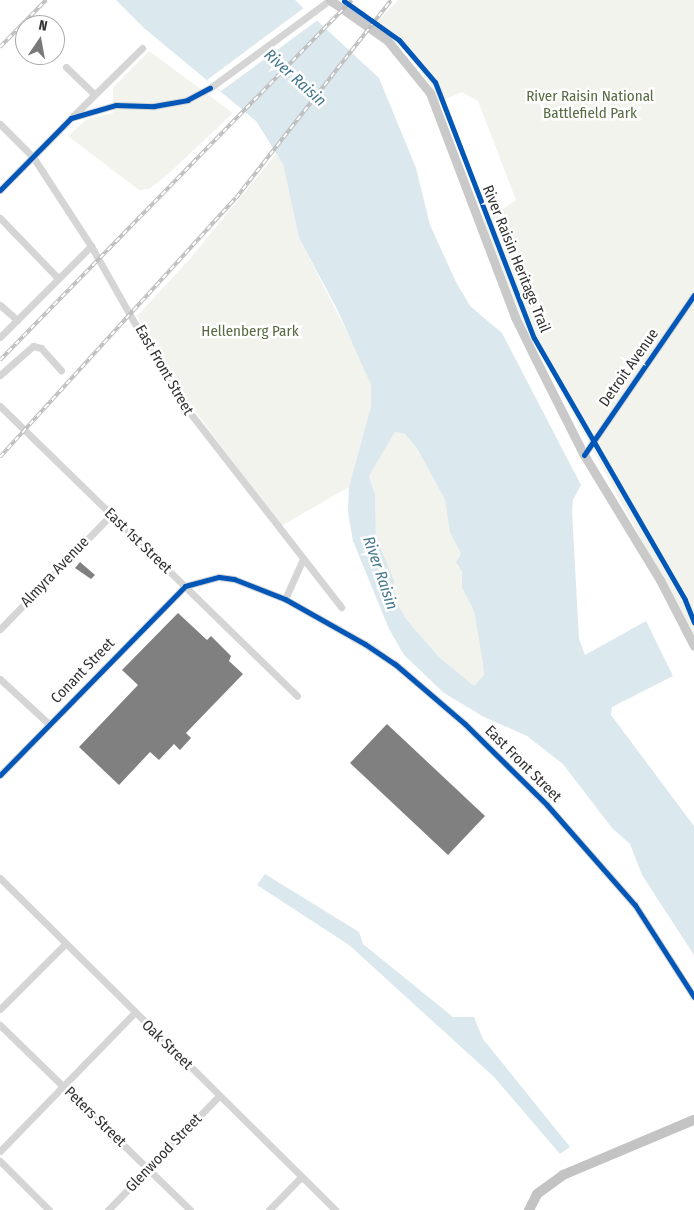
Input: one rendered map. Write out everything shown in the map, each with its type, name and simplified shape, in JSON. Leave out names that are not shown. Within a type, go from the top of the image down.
[{"type":"highway","points":[[529,1210],[537,1194],[564,1175],[694,1120]]},
{"type":"main road","points":[[330,0],[387,40],[430,93],[515,317],[584,455],[660,580],[694,646]]},
{"type":"street","points":[[71,118],[102,107],[154,106],[186,100],[210,88],[330,0]]},
{"type":"street","points":[[0,190],[142,48]]},
{"type":"street","points":[[66,66],[94,94]]},
{"type":"street","name":"East Front Street","points":[[0,124],[33,157],[91,246],[173,391],[342,607]]},
{"type":"street","points":[[0,218],[58,278]]},
{"type":"street","points":[[0,337],[91,246]]},
{"type":"street","name":"Detroit Avenue","points":[[584,455],[694,296]]},
{"type":"street","points":[[0,305],[17,320]]},
{"type":"street","points":[[0,375],[33,346],[41,348],[61,370]]},
{"type":"street","name":"East 1st Street","points":[[0,406],[297,696]]},
{"type":"street","name":"Almyra Avenue","points":[[0,629],[111,515]]},
{"type":"street","points":[[285,599],[303,559]]},
{"type":"street","name":"East Front Street","points":[[185,586],[219,577],[234,579],[285,599],[395,664],[507,763],[635,905],[694,997]]},
{"type":"street","name":"Conant Street","points":[[0,775],[185,586]]},
{"type":"street","points":[[0,679],[48,724]]},
{"type":"street","name":"Oak Street","points":[[0,878],[134,1013],[336,1210]]},
{"type":"street","points":[[0,1009],[65,944]]},
{"type":"street","points":[[0,1151],[134,1013]]},
{"type":"street","name":"Peters Street","points":[[0,1025],[190,1210]]},
{"type":"street","name":"Glenwood Street","points":[[108,1210],[219,1096]]},
{"type":"street","points":[[0,1161],[49,1210]]},
{"type":"street","points":[[269,1210],[301,1177]]},
{"type":"green space","name":"River Raisin National Battlefield Park","points":[[398,0],[694,0],[694,636],[522,320],[484,222],[516,200],[478,101],[462,92],[437,103],[431,85],[405,51],[374,25]]},
{"type":"green space","points":[[149,51],[233,113],[167,175],[149,189],[139,190],[68,136],[87,119],[113,113],[113,88]]},
{"type":"green space","name":"Hellenberg Park","points":[[277,153],[283,164],[299,238],[360,358],[371,385],[371,406],[349,487],[281,526],[186,399],[137,316],[188,261]]},
{"type":"green space","points":[[395,432],[405,434],[418,450],[445,500],[450,533],[461,555],[462,588],[474,611],[483,664],[484,675],[474,686],[438,656],[406,619],[395,599],[394,580],[376,537],[375,494],[369,476]]},
{"type":"water","name":"River Raisin","points":[[116,0],[295,0],[379,78],[416,168],[430,225],[456,282],[470,306],[502,333],[581,485],[573,500],[572,510],[579,639],[585,655],[646,621],[673,676],[612,707],[611,715],[694,826],[694,955],[642,875],[630,844],[612,828],[563,764],[527,736],[484,717],[444,693],[404,655],[389,629],[353,541],[348,512],[349,487],[371,406],[371,385],[337,309],[299,238],[283,164],[256,121],[144,28]],"holes":[[[395,432],[405,434],[418,450],[445,500],[450,533],[461,554],[456,562],[462,572],[462,588],[474,611],[483,664],[484,675],[474,686],[438,656],[406,619],[395,599],[394,580],[376,537],[375,494],[369,476]]]},
{"type":"water","points":[[265,874],[359,932],[363,944],[453,1017],[474,1017],[483,1039],[570,1147],[560,1154],[494,1077],[349,945],[257,885]]},
{"type":"pier","points":[[305,7],[318,20],[221,91],[207,80]]},
{"type":"building","points":[[80,562],[95,575],[91,579],[75,568]]},
{"type":"building","points":[[178,613],[207,640],[211,636],[231,656],[229,661],[243,674],[186,733],[191,738],[180,750],[174,744],[159,760],[150,752],[119,785],[79,747],[138,685],[122,670]]},
{"type":"building","points":[[387,724],[485,816],[448,855],[350,763]]},
{"type":"railway","points":[[0,47],[46,0]]},
{"type":"railway","points":[[0,360],[352,0]]},
{"type":"railway","points":[[0,457],[236,198],[391,0]]},
{"type":"cycle path","name":"River Raisin Heritage Trail","points":[[344,1],[399,40],[435,82],[534,338],[685,600],[694,622]]},
{"type":"cycle path","points":[[0,190],[71,118],[116,105],[154,106],[187,100],[210,88]]},
{"type":"cycle path","points":[[584,455],[694,295]]},
{"type":"cycle path","points":[[0,775],[185,586],[219,577],[234,579],[285,599],[365,644],[395,664],[465,724],[547,805],[635,905],[694,997]]}]
